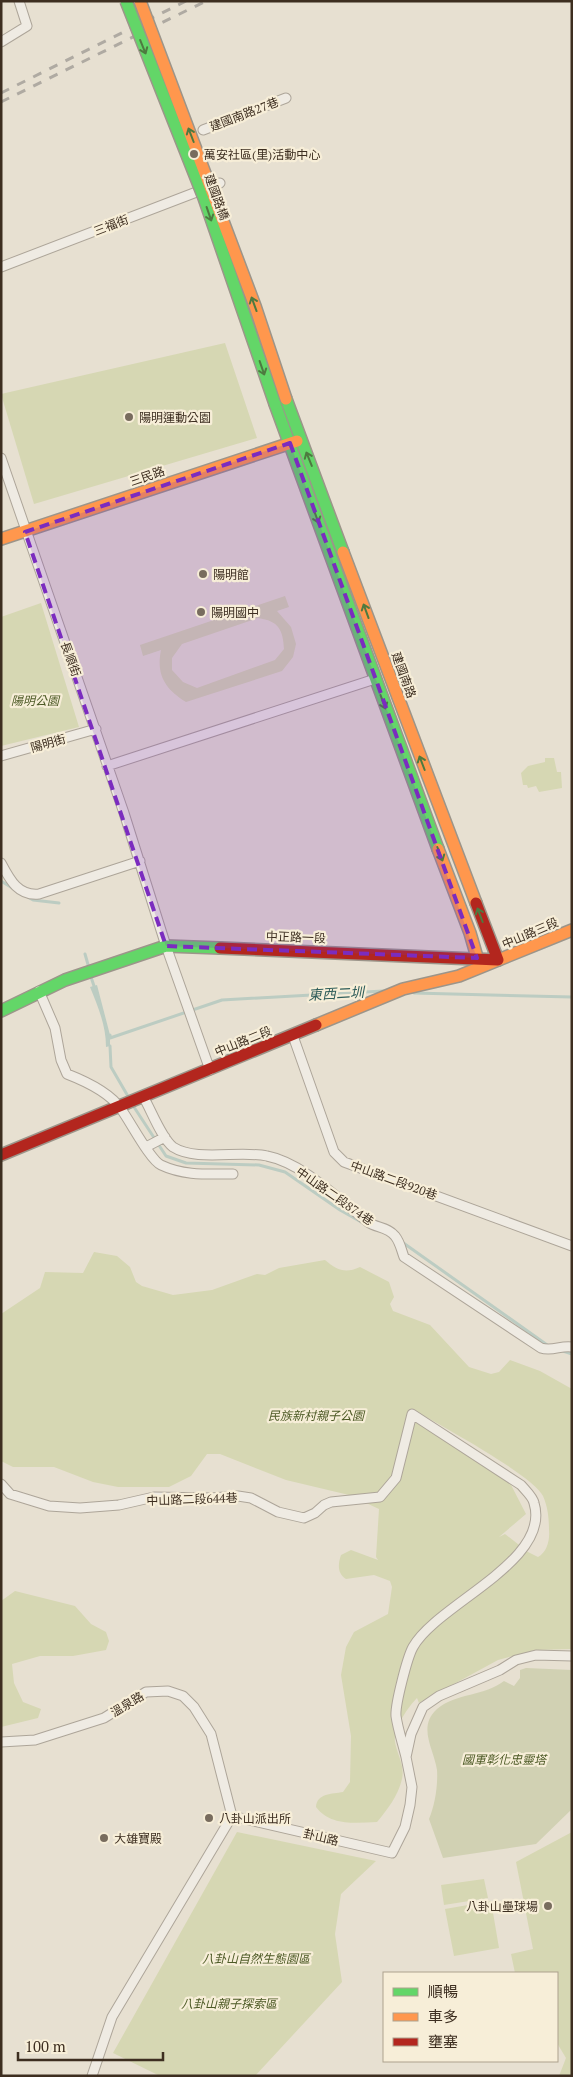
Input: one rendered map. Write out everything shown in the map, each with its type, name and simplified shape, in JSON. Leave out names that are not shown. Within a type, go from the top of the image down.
[{"type":"street","points":[[1,42],[27,26],[19,1]]},
{"type":"street","name":"建國路橋","points":[[126,1],[204,198],[275,404]]},
{"type":"street","name":"建國路橋","points":[[140,1],[248,288],[286,399]]},
{"type":"street","name":"建國南路27巷","points":[[202,130],[286,98]]},
{"type":"street","name":"三福街","points":[[1,267],[220,183]]},
{"type":"street","name":"建國南路","points":[[286,399],[295,441],[375,679],[470,933],[479,962]]},
{"type":"street","name":"建國南路","points":[[275,404],[295,441],[498,960]]},
{"type":"street","name":"三民路","points":[[1,540],[295,441]]},
{"type":"street","name":"長順街","points":[[1,458],[25,532],[96,730],[140,860],[166,946],[210,1070]]},
{"type":"street","points":[[107,766],[375,679]]},
{"type":"street","name":"陽明街","points":[[1,756],[96,730]]},
{"type":"street","points":[[1,864],[11,882],[21,891],[30,895],[39,894],[140,860]]},
{"type":"street","name":"中山路三段","points":[[498,960],[572,930]]},
{"type":"street","name":"中正路一段","points":[[38,991],[166,946],[479,962]]},
{"type":"street","name":"中山路二段","points":[[1,1156],[403,989],[459,976],[479,962],[498,960]]},
{"type":"street","points":[[1,1011],[38,991],[55,1028],[61,1060],[67,1074],[92,1085],[123,1106],[146,1147],[159,1164],[182,1173],[201,1175],[233,1174]]},
{"type":"street","name":"中山路二段920巷","points":[[293,1036],[334,1152],[344,1162],[572,1246]]},
{"type":"street","name":"中山路二段874巷","points":[[141,1099],[172,1146],[184,1152],[199,1154],[266,1155],[282,1160],[330,1190],[371,1224],[383,1227],[394,1234],[404,1257],[410,1262],[541,1348],[548,1351],[568,1347]]},
{"type":"street","points":[[146,1147],[165,1137]]},
{"type":"street","name":"中山路二段644巷","points":[[1,1484],[10,1494],[48,1506],[80,1508],[119,1505],[154,1497],[211,1498],[238,1496],[251,1498],[278,1512],[304,1518],[331,1502],[380,1497],[396,1478],[412,1414],[521,1485],[534,1502],[536,1520],[526,1547],[487,1583],[436,1622],[414,1645],[408,1656],[396,1714],[406,1757]]},
{"type":"street","name":"卦山路","points":[[232,1816],[392,1853],[405,1827],[410,1805],[412,1787],[406,1757],[411,1734],[423,1707],[439,1696],[500,1670],[516,1660],[536,1655],[572,1656]]},
{"type":"street","name":"溫泉路","points":[[1,1742],[35,1740],[104,1718],[146,1692],[168,1691],[184,1696],[194,1707],[211,1734],[232,1816]]},
{"type":"street","points":[[92,2076],[112,2017],[232,1816]]},
{"type":"highlighted area","points":[[290,443],[477,958],[166,946],[25,532]]},
{"type":"green space","name":"陽明運動公園","points":[[225,343],[257,438],[34,504],[1,394]]},
{"type":"green space","points":[[285,596],[289,607],[277,611],[291,627],[296,644],[293,657],[282,671],[186,702],[173,692],[164,681],[160,667],[161,650],[143,656],[140,645]],"holes":[[[258,618],[275,624],[281,632],[284,649],[275,660],[197,688],[183,682],[172,670],[172,658],[182,644]]]},
{"type":"green space","name":"陽明公園","points":[[41,603],[79,727],[1,746],[1,617]]},
{"type":"green space","points":[[545,758],[554,758],[557,772],[561,772],[562,788],[539,792],[536,786],[528,788],[527,785],[523,785],[521,773],[528,766],[545,762]]},
{"type":"green space","name":"民族新村親子公園","points":[[94,1252],[117,1256],[130,1267],[136,1282],[142,1286],[173,1295],[212,1290],[257,1274],[265,1275],[279,1268],[325,1260],[341,1270],[360,1267],[389,1282],[394,1297],[390,1304],[393,1311],[430,1325],[469,1367],[491,1374],[499,1372],[510,1360],[540,1371],[572,1389],[572,1649],[535,1650],[498,1660],[419,1703],[417,1698],[402,1718],[396,1731],[395,1742],[403,1774],[402,1779],[392,1802],[377,1822],[344,1822],[328,1818],[316,1807],[319,1799],[330,1794],[343,1792],[350,1782],[351,1736],[341,1675],[346,1647],[354,1632],[388,1614],[392,1587],[390,1581],[374,1575],[346,1579],[341,1574],[339,1568],[341,1555],[351,1550],[378,1560],[376,1557],[379,1509],[349,1495],[286,1480],[220,1454],[207,1454],[191,1476],[169,1487],[118,1487],[93,1482],[54,1467],[13,1467],[1,1461],[1,1314],[40,1288],[45,1272],[83,1273]],"holes":[[[412,1409],[503,1463],[522,1476],[543,1496],[546,1504],[549,1534],[546,1549],[541,1555],[538,1557],[528,1552],[505,1534],[499,1537],[526,1514],[509,1481]]]},
{"type":"green space","points":[[15,1591],[75,1606],[91,1624],[106,1632],[109,1641],[106,1650],[73,1656],[40,1656],[12,1664],[14,1683],[23,1702],[41,1709],[38,1718],[1,1727],[1,1601]]},
{"type":"green space","name":"國軍彰化忠靈塔","points":[[526,1668],[572,1670],[572,1809],[536,1844],[443,1858],[429,1819],[434,1801],[437,1776],[427,1731],[431,1716],[437,1709],[453,1700],[488,1689],[504,1681],[514,1686],[520,1678],[520,1670]]},
{"type":"green space","name":"八卦山自然生態園區","points":[[237,1832],[376,1861],[341,1894],[335,1934],[342,1982],[255,2076],[160,2076],[113,2053]]},
{"type":"green space","name":"八卦山壘球場","points":[[572,1832],[572,2076],[559,2076],[566,2058],[558,2045],[558,1972],[515,1972],[511,1954],[533,1949],[516,1862]]},
{"type":"green space","points":[[484,1879],[488,1898],[444,1905],[441,1885]]},
{"type":"green space","points":[[491,1901],[499,1948],[454,1956],[445,1909]]},
{"type":"shaded area","points":[[97,985],[110,1035],[110,1046],[106,1047],[99,1009],[90,987]]},
{"type":"waterway","name":"東西二圳","points":[[1,881],[14,889]]},
{"type":"waterway","name":"東西二圳","points":[[26,896],[33,900],[59,903]]},
{"type":"waterway","points":[[85,954],[89,968]]},
{"type":"waterway","points":[[90,974],[94,986]]},
{"type":"waterway","name":"東西二圳","points":[[110,1035],[110,1038],[222,1000],[383,991]]},
{"type":"waterway","name":"東西二圳","points":[[414,993],[572,997]]},
{"type":"waterway","points":[[110,1046],[111,1067],[129,1098]]},
{"type":"waterway","points":[[132,1104],[166,1156],[186,1163],[259,1165],[285,1172],[340,1210],[363,1223]]},
{"type":"waterway","points":[[402,1242],[550,1347]]},
{"type":"waterway","points":[[560,1350],[572,1354]]},
{"type":"railway","points":[[1,93],[186,1]]},
{"type":"railway","points":[[1,102],[206,1]]},
{"type":"traffic: fast","points":[[126,1],[204,198],[275,404]]},
{"type":"traffic: fast","points":[[286,399],[343,552]]},
{"type":"traffic: fast","points":[[275,404],[438,849]]},
{"type":"traffic: fast","points":[[1,1011],[65,980],[166,946],[220,948]]},
{"type":"traffic: slow","points":[[140,1],[255,306],[286,399]]},
{"type":"traffic: slow","points":[[1,539],[297,441]]},
{"type":"traffic: slow","points":[[343,552],[476,903]]},
{"type":"traffic: slow","points":[[438,849],[470,933],[479,964]]},
{"type":"traffic: slow","points":[[316,1025],[403,989],[459,976],[572,930]]},
{"type":"traffic: jam","points":[[220,948],[498,960],[476,903]]},
{"type":"traffic: jam","points":[[1,1155],[316,1025]]},
{"type":"place","name":"萬安社區(里)活動中心","points":[[194,154]]},
{"type":"place","name":"陽明運動公園","points":[[129,417]]},
{"type":"place","name":"陽明館","points":[[203,574]]},
{"type":"place","name":"陽明國中","points":[[201,612]]},
{"type":"place","name":"八卦山派出所","points":[[209,1818]]},
{"type":"place","name":"大雄寶殿","points":[[104,1838]]},
{"type":"place","name":"八卦山壘球場","points":[[548,1906]]},
{"type":"park label","name":"八卦山親子探索區","points":[[229,2003]]}]
